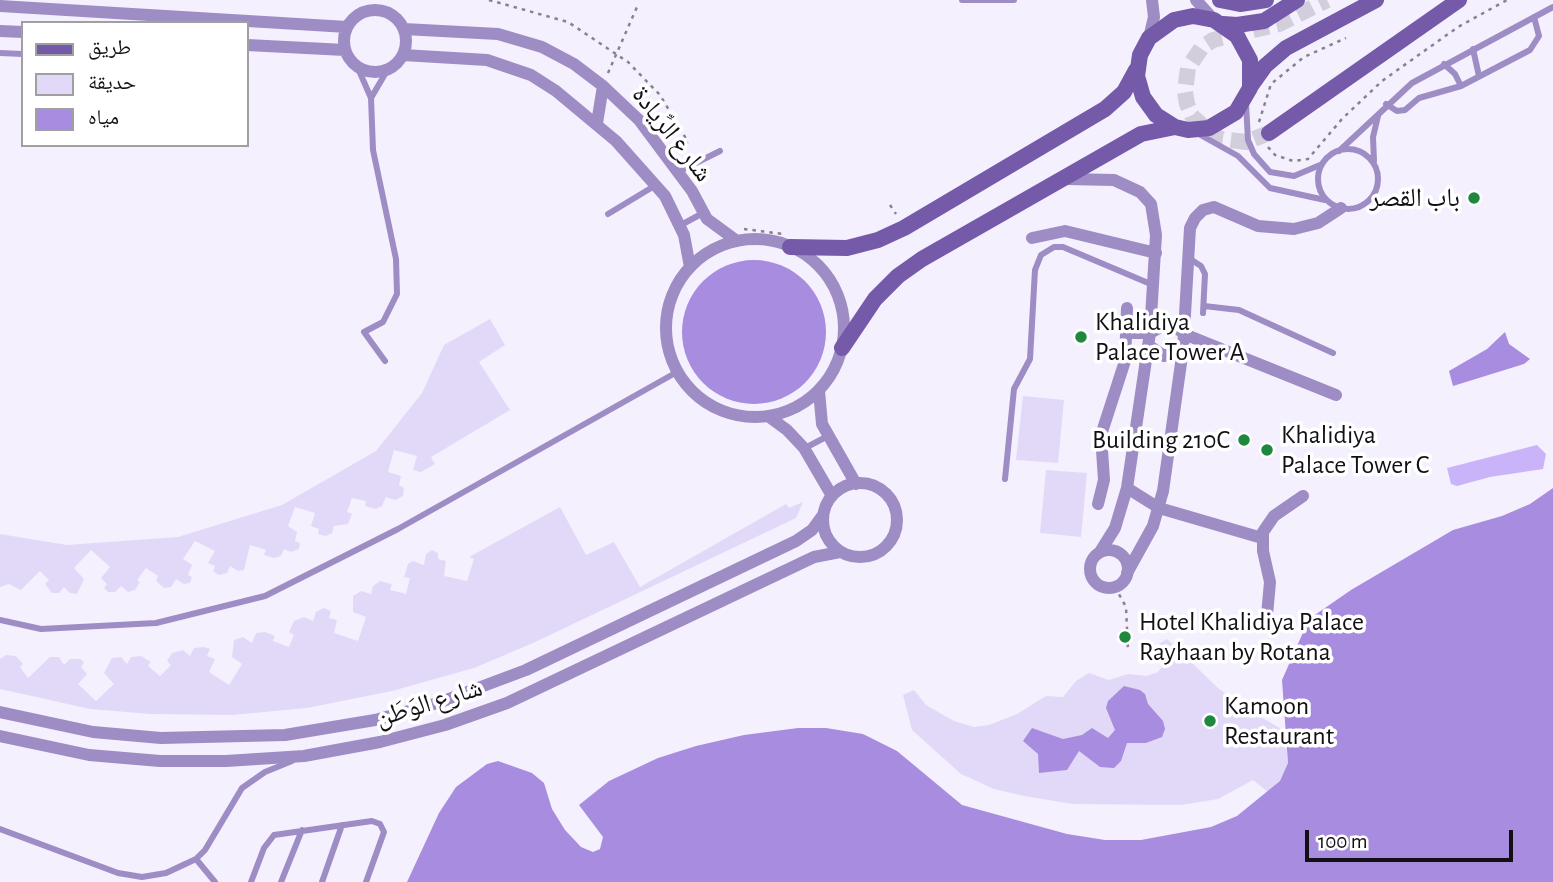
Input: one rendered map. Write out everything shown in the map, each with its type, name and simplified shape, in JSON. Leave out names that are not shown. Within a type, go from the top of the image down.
[{"type":"street","points":[[1152,0],[1154,17],[1149,38],[1124,92],[1105,109],[904,228],[878,240],[848,248],[736,235],[690,267],[680,280],[667,310],[666,342],[677,372],[687,387],[716,409],[741,416],[768,416],[787,412],[819,391],[829,378],[842,348],[875,299],[898,276],[1141,134],[1219,125],[1236,112],[1265,66],[1286,48],[1376,0]]},
{"type":"street","points":[[1196,0],[1237,36],[1247,51],[1251,69],[1248,91]]},
{"type":"street","points":[[1220,0],[1248,4],[1266,0]]},
{"type":"street","points":[[1149,38],[1174,20],[1194,16],[1237,26],[1264,21],[1297,0]]},
{"type":"street","points":[[1269,133],[1459,0]]},
{"type":"street","points":[[0,6],[248,21]]},
{"type":"street","points":[[372,10],[394,17],[404,29],[406,42],[402,55],[388,69],[372,72],[357,66],[345,50],[347,27],[357,15],[372,10]]},
{"type":"street","points":[[248,21],[347,27]]},
{"type":"street","name":"شارع الرِّيادة","points":[[404,29],[482,32],[521,40],[556,53],[603,86],[639,120],[667,156],[703,213],[718,230],[736,235]]},
{"type":"street","points":[[0,31],[21,32]]},
{"type":"street","points":[[248,44],[345,50]]},
{"type":"street","name":"شارع الرِّيادة","points":[[402,55],[471,57],[504,64],[544,83],[597,124],[656,185],[681,225],[690,267]]},
{"type":"street","points":[[1138,65],[1143,97],[1156,115],[1182,128]]},
{"type":"street","points":[[597,124],[603,86]]},
{"type":"street","points":[[1062,180],[1097,177],[1126,184],[1140,192],[1151,204],[1156,253],[1149,339],[1127,473],[1127,488],[1115,528],[1091,561],[1091,573],[1097,584],[1115,587],[1146,542],[1159,508],[1183,349],[1191,228],[1195,218],[1203,210],[1214,207],[1225,209],[1258,226],[1294,229],[1316,224],[1341,208]]},
{"type":"street","points":[[1032,238],[1047,232],[1065,231],[1156,253]]},
{"type":"street","points":[[790,241],[830,280],[843,313],[842,348]]},
{"type":"street","points":[[1098,504],[1104,472],[1101,435],[1107,410],[1122,374],[1129,334],[1127,307]]},
{"type":"street","points":[[1149,339],[1164,325],[1175,327],[1184,334],[1336,395]]},
{"type":"street","points":[[1129,334],[1149,339],[1164,356],[1183,349]]},
{"type":"street","points":[[819,391],[820,418],[856,484]]},
{"type":"street","points":[[768,416],[787,429],[804,448],[832,496]]},
{"type":"street","points":[[1104,472],[1127,473]]},
{"type":"street","points":[[856,484],[871,485],[886,494],[896,510],[896,530],[892,539],[878,553],[859,557],[840,552],[826,536],[823,515],[832,496],[856,484]]},
{"type":"street","points":[[1127,488],[1159,508],[1262,538]]},
{"type":"street","points":[[1268,615],[1270,582],[1262,538],[1269,520],[1303,496]]},
{"type":"street","name":"شارع الوَطَن","points":[[0,712],[71,729],[160,738],[285,735],[375,720],[438,703],[526,670],[796,541],[812,530],[823,515]]},
{"type":"street","name":"شارع الوَطَن","points":[[0,736],[89,755],[148,760],[226,761],[304,756],[402,737],[536,691],[814,557],[840,552]]},
{"type":"street","points":[[1100,552],[1118,552],[1127,561],[1127,573]]},
{"type":"lane","points":[[962,0],[1014,0]]},
{"type":"lane","points":[[1248,91],[1248,140],[1254,154],[1270,172],[1294,176],[1322,164],[1339,151],[1386,104],[1412,83],[1553,7]]},
{"type":"lane","points":[[1386,104],[1401,112],[1419,98],[1461,86],[1535,46],[1539,36],[1534,17]]},
{"type":"lane","points":[[1473,49],[1479,76]]},
{"type":"lane","points":[[0,53],[21,54]]},
{"type":"lane","points":[[1444,64],[1455,74],[1461,86]]},
{"type":"lane","points":[[357,66],[371,98],[373,149],[393,236],[397,295],[383,322],[364,332],[376,344],[386,361]]},
{"type":"lane","points":[[371,98],[388,69]]},
{"type":"lane","points":[[1182,128],[1227,148],[1270,188],[1313,195],[1341,208],[1355,209],[1372,197],[1378,178],[1374,164],[1373,137],[1379,111]]},
{"type":"lane","points":[[678,172],[720,151]]},
{"type":"lane","points":[[1339,151],[1359,151],[1374,164]]},
{"type":"lane","points":[[1322,164],[1319,186],[1327,201]]},
{"type":"lane","points":[[608,214],[656,185]]},
{"type":"lane","points":[[681,225],[703,213]]},
{"type":"lane","points":[[1005,479],[1014,389],[1030,359],[1035,270],[1041,255],[1054,247],[1063,247],[1153,285]]},
{"type":"lane","points":[[1190,259],[1203,270],[1204,309],[1239,310],[1334,352]]},
{"type":"lane","points":[[0,620],[41,629],[156,623],[265,596],[398,529],[677,372]]},
{"type":"lane","points":[[804,448],[828,436]]},
{"type":"lane","points":[[0,829],[130,876],[166,873],[196,859],[212,841],[242,788],[265,772],[304,756]]},
{"type":"lane","points":[[251,882],[270,839],[279,833],[372,821],[383,828],[384,837],[366,882]]},
{"type":"lane","points":[[322,882],[342,825]]},
{"type":"lane","points":[[281,882],[302,830]]},
{"type":"lane","points":[[196,859],[215,882]]},
{"type":"path","points":[[489,0],[568,22],[615,52],[660,94],[688,142],[667,156]]},
{"type":"path","points":[[603,86],[615,52],[637,7]]},
{"type":"path","points":[[888,219],[897,216],[890,205]]},
{"type":"path","points":[[736,235],[765,230],[790,241]]},
{"type":"path","points":[[1115,587],[1126,607],[1128,652]]},
{"type":"green space","points":[[490,319],[505,345],[479,362],[510,410],[431,457],[435,464],[421,472],[413,470],[417,456],[394,450],[388,472],[401,476],[399,485],[404,488],[403,496],[395,500],[386,497],[382,506],[376,509],[365,506],[366,501],[352,498],[347,512],[352,514],[348,524],[334,526],[332,533],[326,536],[318,534],[319,529],[311,526],[315,513],[295,507],[288,526],[297,532],[295,541],[300,543],[299,549],[291,552],[284,549],[281,556],[274,558],[264,555],[266,550],[250,545],[244,570],[238,571],[230,566],[227,573],[219,575],[213,571],[215,566],[208,563],[215,551],[195,541],[183,559],[192,565],[188,575],[192,577],[190,583],[184,584],[176,579],[171,587],[164,588],[156,581],[158,576],[146,568],[137,580],[140,582],[135,590],[128,592],[121,586],[115,592],[108,592],[104,588],[107,584],[101,578],[110,567],[91,550],[74,568],[84,579],[77,594],[70,593],[64,587],[59,593],[52,593],[45,584],[49,580],[40,571],[21,590],[9,584],[0,587],[0,534],[67,545],[178,537],[282,505],[376,451],[422,393],[444,345]]},
{"type":"green space","points":[[1023,396],[1064,400],[1058,463],[1016,460]]},
{"type":"green space","points":[[1046,470],[1087,473],[1081,537],[1040,533]]},
{"type":"green space","points":[[803,502],[796,518],[533,643],[474,668],[392,691],[307,708],[232,715],[150,714],[90,709],[0,689],[0,659],[6,655],[16,656],[23,664],[20,667],[28,678],[50,657],[59,657],[64,665],[70,659],[81,659],[84,663],[81,667],[87,674],[78,684],[96,701],[114,684],[104,673],[112,658],[121,657],[127,664],[131,657],[141,656],[151,662],[148,666],[160,676],[171,665],[167,661],[172,653],[183,650],[190,656],[194,648],[204,647],[210,649],[207,656],[215,659],[209,672],[229,685],[242,664],[232,657],[234,640],[243,637],[252,643],[256,633],[265,632],[275,636],[273,641],[289,647],[294,635],[289,632],[294,621],[304,617],[313,621],[316,612],[324,608],[331,611],[329,618],[337,620],[334,633],[358,641],[366,617],[353,612],[353,596],[361,591],[371,594],[373,586],[380,581],[392,584],[390,590],[406,594],[410,578],[404,577],[408,564],[413,561],[424,565],[426,554],[432,550],[438,553],[438,559],[446,561],[444,576],[467,581],[474,559],[469,557],[560,507],[586,555],[614,542],[640,587],[786,504],[789,508]]},
{"type":"green space","points":[[1167,639],[1218,688],[1245,708],[1285,731],[1288,764],[1280,781],[1269,793],[1253,780],[1218,799],[1181,805],[1073,804],[1024,796],[994,789],[961,774],[912,730],[903,695],[914,690],[926,705],[954,721],[974,727],[989,725],[1017,714],[1046,696],[1063,697],[1076,681],[1089,673],[1109,680],[1128,674],[1147,676],[1158,672],[1167,660],[1159,644]]},
{"type":"shaded area","points":[[1537,445],[1546,454],[1543,469],[1490,477],[1457,486],[1451,484],[1447,468]]},
{"type":"water","points":[[754,260],[782,265],[805,281],[821,304],[826,332],[821,360],[805,383],[782,399],[754,404],[726,399],[703,383],[687,360],[682,332],[687,304],[703,281],[726,265]]},
{"type":"water","points":[[1505,332],[1509,344],[1530,359],[1524,364],[1453,386],[1449,371],[1487,349]]},
{"type":"water","points":[[1553,488],[1553,882],[407,882],[439,813],[456,787],[487,764],[498,761],[532,773],[544,783],[552,809],[565,830],[581,847],[593,852],[600,849],[603,837],[579,805],[609,781],[658,758],[696,746],[744,735],[798,728],[826,728],[863,734],[897,751],[962,805],[1067,834],[1105,840],[1141,840],[1211,827],[1237,816],[1280,781],[1288,763],[1282,680],[1309,619],[1351,590],[1453,530],[1502,516],[1530,504]]},
{"type":"water","points":[[1124,686],[1145,694],[1148,704],[1163,721],[1165,729],[1162,737],[1146,743],[1127,743],[1121,761],[1114,768],[1100,767],[1079,751],[1067,770],[1039,773],[1038,754],[1023,741],[1032,728],[1063,739],[1082,735],[1092,728],[1108,738],[1115,730],[1106,708],[1108,701]]},
{"type":"tunnel","points":[[1269,133],[1246,142],[1221,139],[1210,133],[1192,116],[1187,104],[1185,92],[1188,68],[1202,47],[1213,40],[1279,24],[1327,0]]},
{"type":"place","name":"باب القصر","points":[[1474,198]]},
{"type":"place","name":"Khalidiya Palace Tower A","points":[[1081,337]]},
{"type":"place","name":"Building 210C","points":[[1244,440]]},
{"type":"place","name":"Khalidiya Palace Tower C","points":[[1267,450]]},
{"type":"place","name":"Hotel Khalidiya Palace Rayhaan by Rotana","points":[[1125,637]]},
{"type":"place","name":"Kamoon Restaurant","points":[[1210,721]]}]
